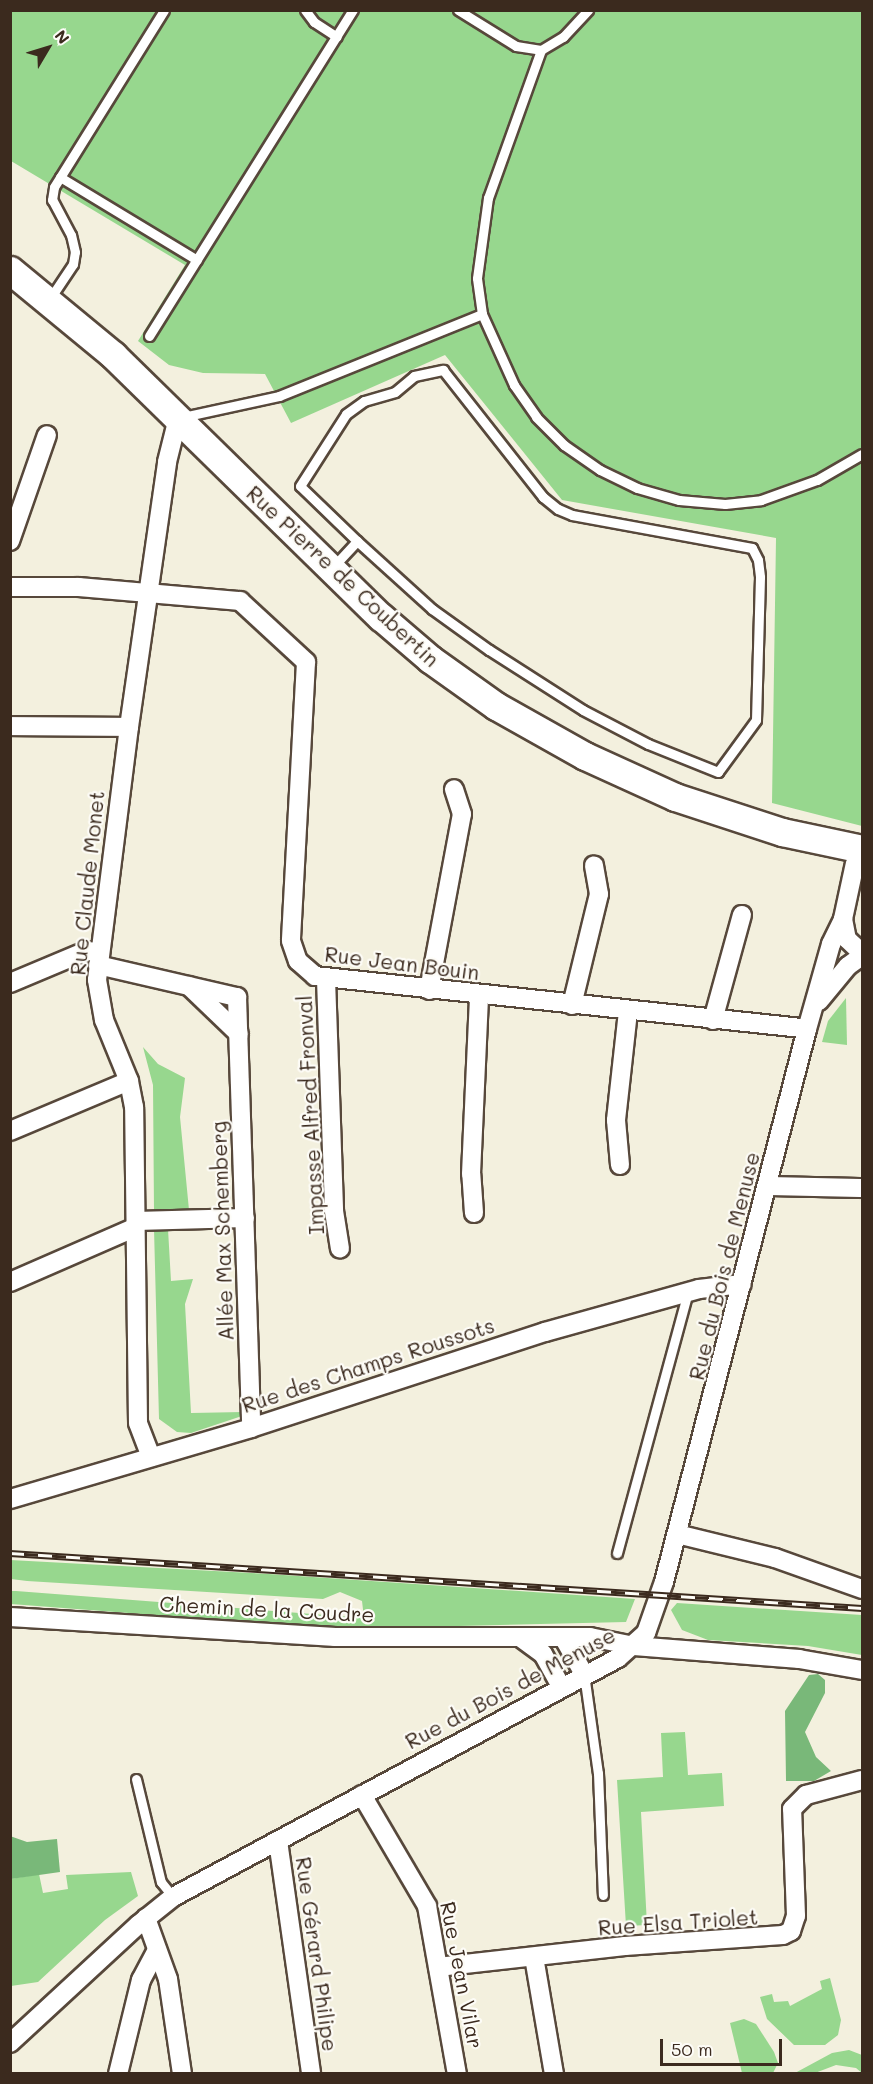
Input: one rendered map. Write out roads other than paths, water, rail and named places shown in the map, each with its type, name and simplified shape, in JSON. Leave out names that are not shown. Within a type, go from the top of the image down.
[{"type":"main road","name":"Rue Pierre de Coubertin","points":[[10,270],[49,300],[178,418],[331,569],[430,659],[496,706],[576,752],[686,801],[855,855]]},
{"type":"street","name":"Rue Claude Monet","points":[[151,1457],[138,1423],[134,1107],[129,1081],[104,1020],[97,980],[148,594],[178,418]]},
{"type":"street","points":[[10,540],[47,435]]},
{"type":"street","points":[[10,587],[79,587],[148,594]]},
{"type":"street","name":"Rue Jean Bouin","points":[[148,594],[240,601],[306,662],[291,941],[293,952],[306,970],[326,979],[807,1029]]},
{"type":"street","points":[[10,726],[129,726]]},
{"type":"street","points":[[429,990],[462,814],[453,789]]},
{"type":"street","name":"Rue du Bois de Menuse","points":[[10,2043],[146,1918],[173,1897],[634,1646],[654,1618],[807,1029],[831,944],[843,919],[855,855]]},
{"type":"street","points":[[572,1005],[599,894],[594,865]]},
{"type":"street","points":[[713,1020],[742,915]]},
{"type":"street","name":"Rue du Bois de Menuse","points":[[813,1007],[848,966],[862,954],[847,939],[843,919]]},
{"type":"street","points":[[12,979],[86,951],[99,958]]},
{"type":"street","name":"Allée Max Schemberg","points":[[99,958],[189,986],[237,997],[251,1428]]},
{"type":"street","name":"Impasse Alfred Fronval","points":[[326,979],[334,1211],[340,1249]]},
{"type":"street","points":[[189,986],[239,1034]]},
{"type":"street","points":[[474,1213],[471,1174],[479,996]]},
{"type":"street","points":[[620,1165],[616,1120],[628,1011]]},
{"type":"street","points":[[10,1131],[129,1081]]},
{"type":"street","points":[[767,1186],[862,1188]]},
{"type":"street","points":[[10,1282],[136,1224],[244,1218]]},
{"type":"street","name":"Rue des Champs Roussots","points":[[10,1499],[251,1428],[473,1354],[688,1292],[742,1284]]},
{"type":"street","points":[[677,1534],[775,1558],[862,1589]]},
{"type":"street","name":"Chemin de la Coudre","points":[[10,1617],[335,1637],[590,1637],[634,1646],[799,1659],[862,1670]]},
{"type":"street","points":[[563,1637],[584,1674]]},
{"type":"street","points":[[522,1638],[543,1654],[561,1687]]},
{"type":"street","name":"Rue Elsa Triolet","points":[[438,1967],[783,1935],[790,1931],[796,1916],[792,1809],[806,1795],[862,1780]]},
{"type":"street","name":"Rue Jean Vilar","points":[[362,1794],[422,1893],[458,2073]]},
{"type":"street","name":"Rue Gérard Philipe","points":[[278,1841],[311,2073]]},
{"type":"street","points":[[146,1918],[168,1979],[182,2073]]},
{"type":"street","points":[[118,2073],[141,1980],[157,1950]]},
{"type":"street","points":[[534,1957],[554,2073]]},
{"type":"lane","points":[[49,300],[73,264],[75,252],[71,235],[52,200],[60,177],[164,10]]},
{"type":"lane","points":[[305,10],[314,22],[337,37]]},
{"type":"lane","points":[[149,336],[353,10]]},
{"type":"lane","points":[[458,10],[516,46],[541,50],[563,37],[588,10]]},
{"type":"lane","points":[[541,50],[488,198],[477,278],[482,314],[514,385],[536,417],[564,445],[600,470],[637,488],[679,500],[725,504],[761,500],[817,480],[862,454]]},
{"type":"lane","points":[[60,177],[197,260]]},
{"type":"lane","points":[[178,418],[279,396],[482,314]]},
{"type":"lane","points":[[443,370],[543,497],[558,509],[572,515],[752,548],[758,560],[760,577],[756,720],[718,772],[648,744],[583,710],[489,650],[432,609],[357,541],[300,486],[346,414],[364,401],[395,392],[414,376],[443,370]]},
{"type":"lane","points":[[331,569],[357,541]]},
{"type":"lane","points":[[616,1553],[688,1292]]},
{"type":"lane","points":[[584,1674],[598,1773],[603,1895]]},
{"type":"lane","points":[[136,1779],[161,1882],[173,1897]]},
{"type":"railway","points":[[10,1553],[862,1608]]}]
